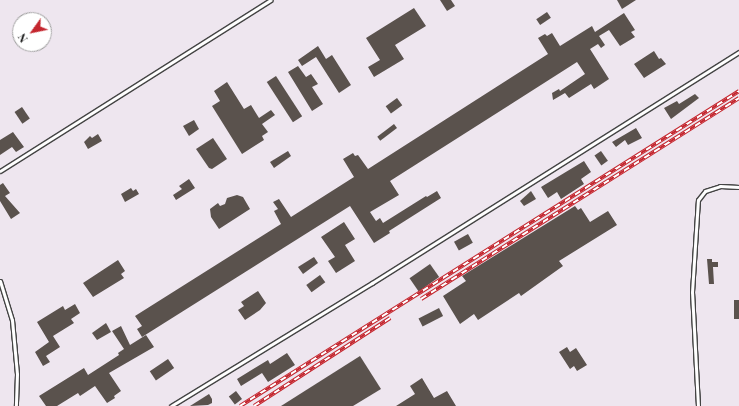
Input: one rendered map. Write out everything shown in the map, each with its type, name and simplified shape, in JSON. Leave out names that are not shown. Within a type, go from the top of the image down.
[{"type":"lane","points":[[0,171],[270,0]]},
{"type":"lane","points":[[171,406],[325,312],[739,52]]},
{"type":"lane","points":[[698,406],[692,292],[698,200],[705,191],[720,186],[739,188]]},
{"type":"lane","points":[[0,281],[12,320],[17,374],[16,406]]},
{"type":"shaded area","points":[[0,0],[739,0],[739,406],[0,406]]},
{"type":"building","points":[[440,0],[451,0],[455,6],[447,11]]},
{"type":"building","points":[[617,0],[636,0],[622,9]]},
{"type":"building","points":[[414,8],[426,26],[395,45],[404,59],[374,77],[368,67],[380,60],[366,38]]},
{"type":"building","points":[[547,12],[551,18],[540,25],[536,19]]},
{"type":"building","points":[[624,13],[635,30],[631,32],[635,37],[620,46],[609,30],[599,36],[605,45],[601,48],[598,44],[590,49],[609,79],[594,89],[591,84],[569,98],[565,93],[553,100],[552,93],[559,89],[560,91],[585,74],[577,62],[390,181],[399,195],[370,212],[376,221],[380,218],[383,223],[426,196],[427,197],[437,191],[441,198],[389,231],[390,233],[374,243],[350,206],[142,337],[137,329],[142,326],[135,316],[281,224],[274,211],[278,209],[273,202],[279,199],[291,217],[354,177],[343,159],[353,153],[355,156],[358,155],[368,169],[548,54],[538,38],[545,34],[547,36],[552,33],[560,46],[592,26],[595,32]]},
{"type":"building","points":[[318,46],[326,59],[332,55],[351,85],[339,93],[316,57],[302,66],[298,60]]},
{"type":"building","points":[[654,51],[659,59],[661,58],[666,64],[644,78],[634,64]]},
{"type":"building","points":[[298,66],[306,77],[311,74],[318,84],[312,87],[323,104],[312,111],[288,72]]},
{"type":"building","points":[[276,76],[302,116],[293,122],[267,82]]},
{"type":"building","points":[[227,82],[244,109],[251,105],[259,118],[271,110],[275,115],[262,124],[268,132],[262,136],[264,140],[242,154],[212,106],[220,101],[214,91]]},
{"type":"building","points":[[695,94],[699,98],[671,119],[664,108],[677,101],[679,104]]},
{"type":"building","points":[[397,98],[402,105],[391,114],[386,106]]},
{"type":"building","points":[[22,107],[30,119],[22,124],[15,112]]},
{"type":"building","points":[[194,120],[199,129],[189,136],[183,126]]},
{"type":"building","points":[[394,124],[397,128],[380,141],[377,137]]},
{"type":"building","points":[[636,128],[642,138],[628,145],[625,140],[616,147],[612,142]]},
{"type":"building","points":[[13,132],[24,147],[16,152],[12,147],[0,155],[0,140]]},
{"type":"building","points":[[98,134],[102,141],[88,149],[84,142],[90,136],[92,138]]},
{"type":"building","points":[[213,138],[227,159],[212,169],[209,168],[196,149]]},
{"type":"building","points":[[288,151],[291,156],[274,168],[270,162]]},
{"type":"building","points":[[601,151],[608,161],[601,165],[594,156]]},
{"type":"building","points":[[584,161],[591,172],[581,179],[584,184],[561,199],[557,192],[548,198],[541,187]]},
{"type":"building","points":[[189,179],[195,188],[176,200],[173,195],[182,189],[179,186]]},
{"type":"building","points":[[3,183],[10,193],[5,196],[20,213],[11,219],[0,201],[0,185]]},
{"type":"building","points":[[131,188],[133,191],[136,189],[139,194],[125,202],[121,194]]},
{"type":"building","points":[[531,191],[536,199],[524,206],[520,201]]},
{"type":"building","points":[[237,195],[243,197],[250,209],[219,229],[211,217],[210,209],[218,203],[220,206],[225,204],[227,198]]},
{"type":"building","points":[[575,206],[578,210],[581,208],[590,222],[608,211],[617,225],[559,261],[563,266],[521,296],[519,293],[478,320],[474,314],[460,324],[443,296],[466,281],[462,276]]},
{"type":"building","points":[[344,222],[355,239],[345,245],[355,261],[336,273],[328,261],[335,257],[321,237]]},
{"type":"building","points":[[468,234],[473,243],[459,251],[454,242]]},
{"type":"building","points":[[314,257],[318,263],[303,274],[298,267]]},
{"type":"building","points":[[707,259],[712,259],[712,262],[718,262],[718,267],[713,267],[714,284],[709,284]]},
{"type":"building","points":[[118,260],[125,271],[121,274],[124,278],[93,297],[83,283]]},
{"type":"building","points":[[430,264],[439,277],[419,291],[410,278]]},
{"type":"building","points":[[320,275],[325,282],[312,292],[306,285]]},
{"type":"building","points":[[258,291],[266,303],[260,310],[245,320],[238,310],[244,306],[241,302]]},
{"type":"building","points":[[734,300],[739,300],[739,319],[734,319]]},
{"type":"building","points":[[75,304],[80,313],[71,319],[74,323],[53,336],[60,347],[46,356],[50,362],[43,366],[35,352],[49,342],[37,322],[63,306],[65,310]]},
{"type":"building","points":[[439,308],[443,316],[423,326],[419,318]]},
{"type":"building","points":[[106,323],[111,332],[97,340],[92,333]]},
{"type":"building","points":[[121,326],[130,345],[146,335],[154,347],[109,373],[121,391],[114,396],[115,398],[107,403],[95,386],[80,396],[78,393],[57,406],[46,406],[39,396],[84,368],[88,375],[119,355],[118,353],[124,349],[112,331]]},
{"type":"building","points":[[567,347],[570,352],[576,348],[587,365],[577,371],[574,366],[570,369],[559,352]]},
{"type":"building","points":[[287,353],[295,365],[268,382],[262,373],[241,386],[237,379],[268,360],[270,364]]},
{"type":"building","points":[[360,356],[381,389],[353,406],[281,406]]},
{"type":"building","points":[[168,359],[174,368],[156,380],[150,371]]},
{"type":"building","points":[[422,378],[434,398],[447,391],[456,406],[396,406],[415,394],[410,386]]},
{"type":"building","points":[[236,391],[242,399],[235,404],[229,396]]},
{"type":"building","points":[[209,394],[212,399],[212,403],[208,405],[190,406]]},
{"type":"railway","points":[[240,406],[739,91]]},
{"type":"railway","points":[[421,299],[739,98]]},
{"type":"railway","points":[[254,406],[390,318]]}]
